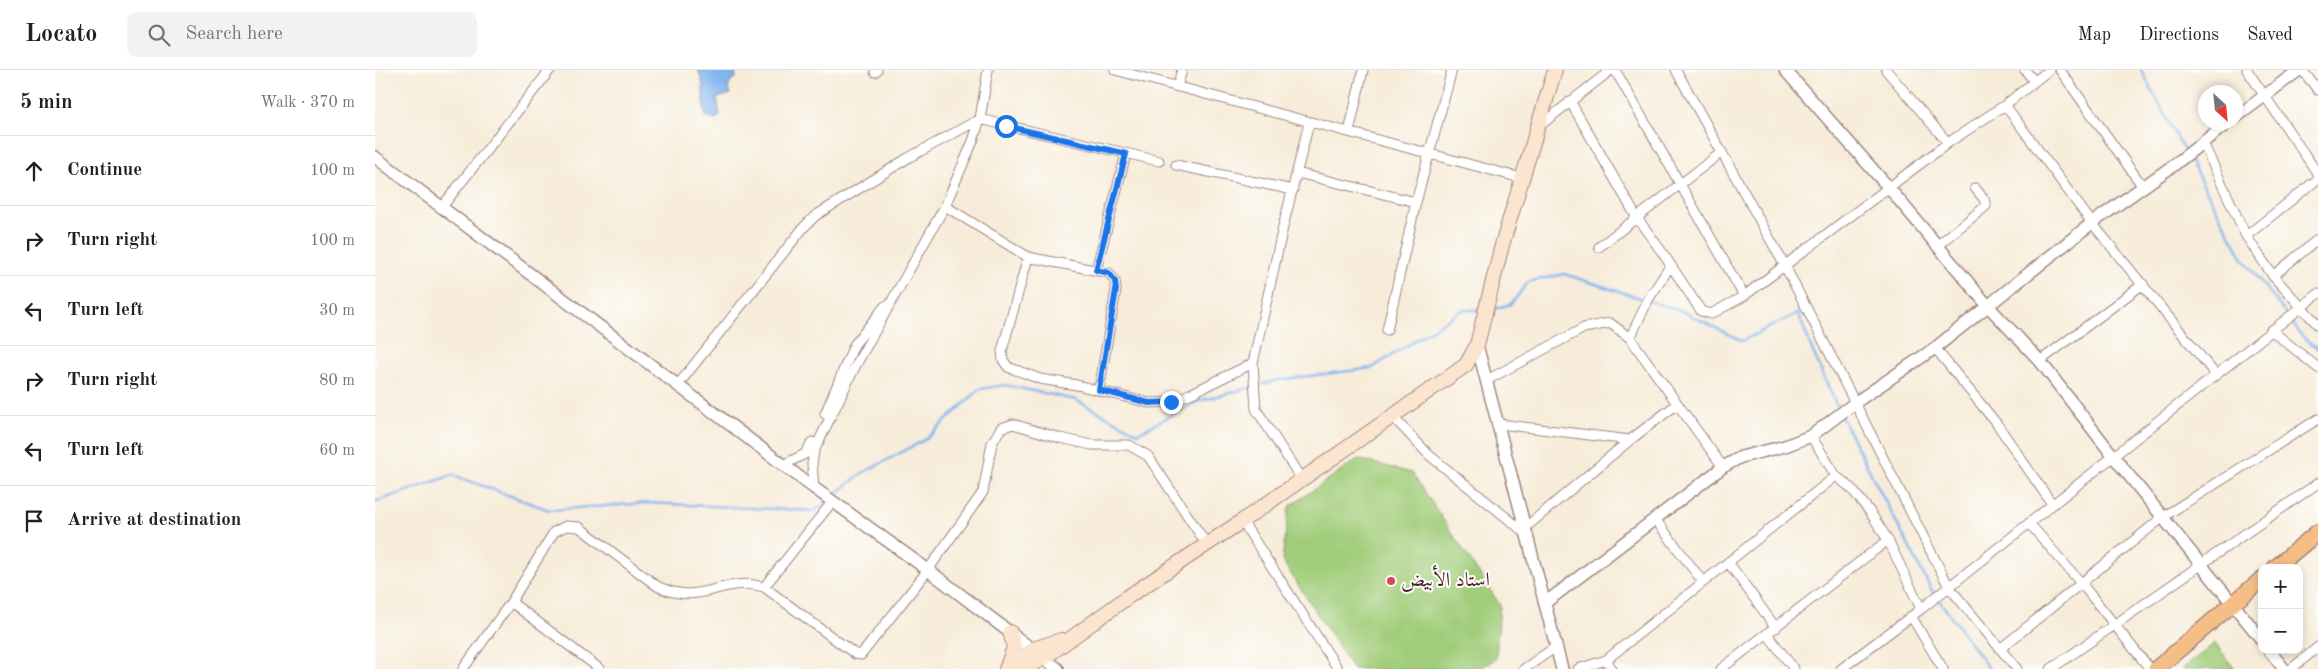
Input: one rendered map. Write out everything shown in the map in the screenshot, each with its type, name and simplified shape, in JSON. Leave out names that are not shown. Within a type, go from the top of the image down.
[{"type":"main road","points":[[1024,669],[1044,658],[1071,636],[1302,480],[1466,366],[1477,345],[1521,178],[1555,70]]},
{"type":"main road","points":[[2280,564],[2318,532]]},
{"type":"main road","points":[[2156,669],[2258,582]]},
{"type":"main road","points":[[1007,668],[1014,646],[1010,632]]},
{"type":"main road","points":[[1007,668],[1033,649],[1071,636]]},
{"type":"street","points":[[441,208],[550,70]]},
{"type":"street","points":[[814,488],[813,451],[857,365],[945,206],[973,141],[980,119],[988,70]]},
{"type":"street","points":[[1115,70],[1521,178]]},
{"type":"street","points":[[1177,87],[1182,70]]},
{"type":"street","points":[[1349,132],[1363,70]]},
{"type":"street","points":[[1387,330],[1416,202],[1452,70]]},
{"type":"street","points":[[1537,127],[1611,70]]},
{"type":"street","points":[[1615,70],[1744,296]]},
{"type":"street","points":[[1675,70],[1785,266],[1853,404],[1949,586],[2017,669]]},
{"type":"street","points":[[1785,70],[1889,188],[1988,306],[2040,361],[2258,635]]},
{"type":"street","points":[[1886,70],[1948,143]]},
{"type":"street","points":[[2025,70],[2034,81]]},
{"type":"street","points":[[1570,101],[1637,218],[1701,311],[1711,314],[1744,296],[1948,143],[2005,105],[2049,70]]},
{"type":"street","points":[[2059,70],[2143,187]]},
{"type":"street","points":[[2247,70],[2318,174]]},
{"type":"street","points":[[2243,112],[2301,70],[2318,90]]},
{"type":"street","points":[[2005,105],[2092,223],[2215,374]]},
{"type":"street","points":[[677,386],[804,227],[815,216],[908,158],[980,119],[1159,161]]},
{"type":"street","points":[[1302,480],[1256,409],[1253,363],[1309,123]]},
{"type":"street","points":[[1545,603],[1723,467],[1741,457],[1785,446],[1811,436],[1853,404],[1935,348],[2092,223],[2174,165],[2219,130]]},
{"type":"street","points":[[2201,144],[2246,236],[2273,276],[2299,308],[2318,325]]},
{"type":"street","points":[[1599,247],[1722,152]]},
{"type":"street","points":[[1096,270],[1126,154]]},
{"type":"street","points":[[375,157],[677,386],[928,570],[1058,669]]},
{"type":"street","points":[[1176,165],[1293,190]]},
{"type":"street","points":[[1297,173],[1416,202]]},
{"type":"street","points":[[2246,236],[2318,179]]},
{"type":"street","points":[[1937,245],[1986,206],[1984,198],[1975,188]]},
{"type":"street","points":[[945,206],[1029,257],[1109,273],[1115,281],[1116,290],[1099,390]]},
{"type":"street","points":[[2273,276],[2318,239]]},
{"type":"street","points":[[1029,257],[1002,351],[1003,360],[1008,367],[1040,379],[1099,390],[1149,403],[1171,402],[1253,363]]},
{"type":"street","points":[[1630,338],[1649,300],[1671,265]]},
{"type":"street","points":[[2040,361],[2143,284]]},
{"type":"street","points":[[1841,669],[1924,607],[2318,294]]},
{"type":"street","points":[[783,465],[799,459],[809,448],[854,346],[895,295]]},
{"type":"street","points":[[1487,380],[1584,328],[1610,323],[1630,338],[1676,405],[1723,467]]},
{"type":"street","points":[[2274,328],[2318,368]]},
{"type":"street","points":[[1477,345],[1562,669]]},
{"type":"street","points":[[1935,348],[1997,424],[2052,504]]},
{"type":"street","points":[[1527,531],[1630,440],[1676,405]]},
{"type":"street","points":[[1393,417],[1429,455],[1527,531]]},
{"type":"street","points":[[2000,649],[2163,517],[2318,419]]},
{"type":"street","points":[[463,669],[511,602],[554,532],[567,526],[579,527],[657,586],[671,593],[690,595],[734,584],[750,583],[764,587],[855,654],[861,655],[928,570],[983,492],[992,442],[1001,428],[1013,424],[1092,445],[1129,445],[1140,450],[1148,456],[1207,544]]},
{"type":"street","points":[[1499,424],[1630,440]]},
{"type":"street","points":[[1811,436],[1836,476],[1851,488],[1861,500],[1888,540],[1924,607]]},
{"type":"street","points":[[1578,669],[1606,660],[1836,476]]},
{"type":"street","points":[[2051,669],[2318,483]]},
{"type":"street","points":[[764,587],[833,501]]},
{"type":"street","points":[[1655,519],[1703,582]]},
{"type":"street","points":[[1242,521],[1338,669]]},
{"type":"street","points":[[2029,522],[2115,624],[2150,669]]},
{"type":"street","points":[[1721,669],[1768,635],[1888,540]]},
{"type":"street","points":[[1728,562],[1776,628]]},
{"type":"street","points":[[511,602],[600,669]]},
{"type":"street","points":[[1911,616],[1943,669]]},
{"type":"street","points":[[1768,635],[1794,669]]},
{"type":"street","points":[[1524,669],[1557,646]]},
{"type":"street","points":[[2291,669],[2318,647]]},
{"type":"street","points":[[2272,654],[2284,669]]},
{"type":"street","points":[[1606,660],[1612,669]]},
{"type":"green space","points":[[1358,459],[1412,473],[1500,605],[1496,658],[1480,669],[1353,669],[1282,560],[1289,507]]},
{"type":"green space","points":[[2215,643],[2235,669],[2182,669]]},
{"type":"water","points":[[698,70],[735,70],[736,78],[731,80],[728,89],[731,94],[717,98],[720,116],[714,120],[706,116],[704,110],[702,82]]},
{"type":"waterway","points":[[2141,70],[2185,152]]},
{"type":"waterway","points":[[2188,157],[2243,259],[2287,315]]},
{"type":"waterway","points":[[1491,310],[1511,304],[1528,282],[1564,274],[1684,312],[1742,341],[1798,313],[1839,411]]},
{"type":"waterway","points":[[1257,386],[1278,380],[1372,368],[1462,310],[1481,310]]},
{"type":"waterway","points":[[2290,320],[2301,335],[2318,349]]},
{"type":"waterway","points":[[833,496],[861,474],[926,439],[980,389],[1005,385],[1076,400],[1138,433],[1199,401],[1252,387]]},
{"type":"waterway","points":[[1841,416],[1931,589],[1989,669]]},
{"type":"waterway","points":[[375,502],[453,475],[549,510],[647,503],[814,511],[827,501]]},
{"type":"place","name":"استاد الأبيض","points":[[1391,581]]},
{"type":"route","points":[[1006,126],[1126,154],[1096,270],[1109,273],[1115,281],[1116,290],[1099,390],[1149,403],[1171,402]]}]
